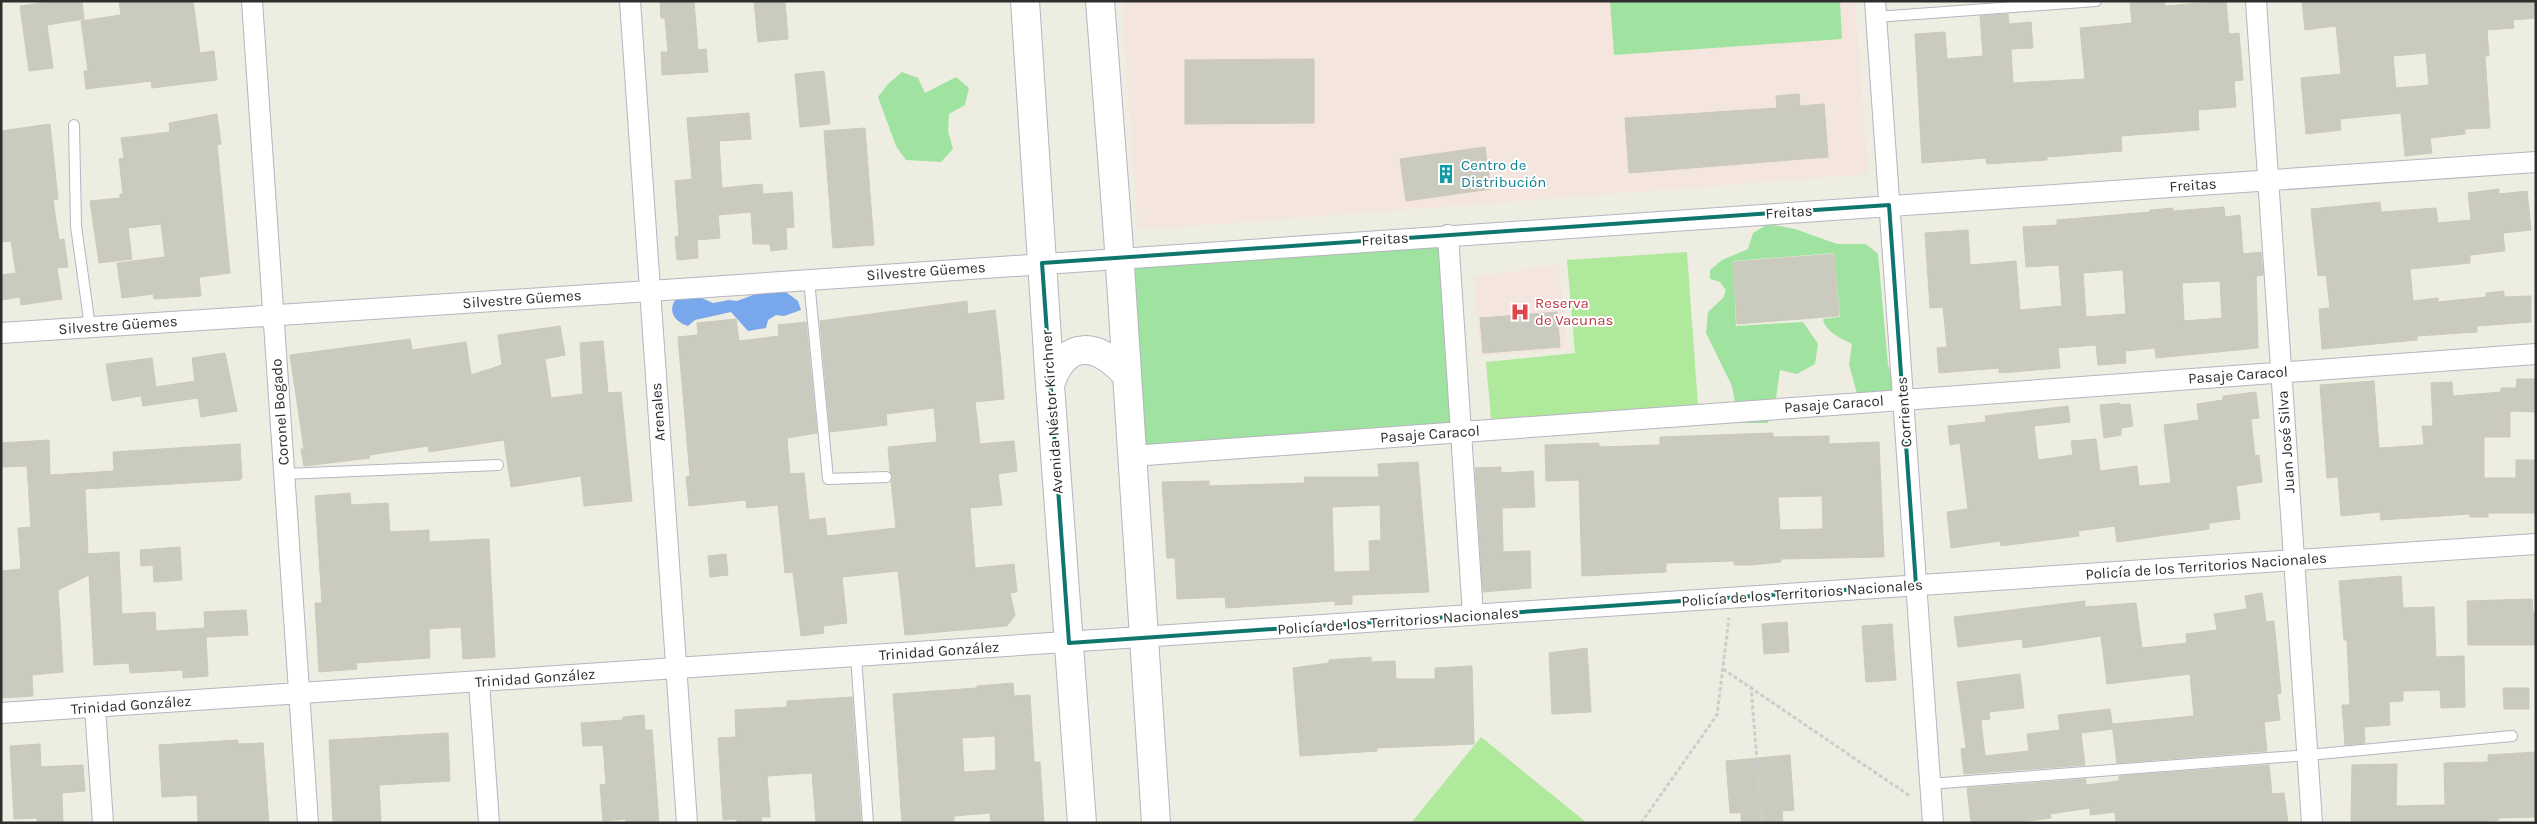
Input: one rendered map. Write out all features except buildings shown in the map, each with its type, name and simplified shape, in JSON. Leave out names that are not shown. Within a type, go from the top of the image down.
[{"type":"main road","name":"Avenida Néstor Kirchner","points":[[1025,1],[1050,385],[1082,823]]},
{"type":"main road","points":[[1100,1],[1120,258],[1156,823]]},
{"type":"main road","points":[[1050,385],[1058,364],[1076,351],[1089,350],[1102,353],[1116,362],[1127,376]]},
{"type":"street","name":"Coronel Bogado","points":[[252,1],[308,823]]},
{"type":"street","name":"Arenales","points":[[630,1],[674,669],[687,823]]},
{"type":"street","name":"Juan José Silva","points":[[2256,1],[2312,823]]},
{"type":"street","name":"Corrientes","points":[[1875,9],[1932,817]]},
{"type":"street","name":"Freitas","points":[[1042,263],[2536,162]]},
{"type":"street","points":[[1448,235],[1473,615]]},
{"type":"street","name":"Silvestre Güemes","points":[[1,333],[650,291],[1042,263]]},
{"type":"street","name":"Pasaje Caracol","points":[[1132,456],[2536,354]]},
{"type":"street","name":"Policía de los Territorios Nacionales","points":[[1069,643],[2536,544]]},
{"type":"street","name":"Trinidad González","points":[[1,713],[1069,643]]},
{"type":"street","points":[[479,682],[489,823]]},
{"type":"street","points":[[96,707],[103,823]]},
{"type":"lane","points":[[1875,9],[2096,1]]},
{"type":"lane","points":[[74,125],[76,226],[90,327]]},
{"type":"lane","points":[[809,280],[828,479],[886,476]]},
{"type":"lane","points":[[284,474],[498,465]]},
{"type":"lane","points":[[856,657],[868,823]]},
{"type":"lane","points":[[1929,784],[2308,755],[2512,736]]},
{"type":"path","points":[[1641,823],[1718,715],[1731,598]]},
{"type":"path","points":[[1723,669],[1752,686],[1932,817]]},
{"type":"path","points":[[1752,686],[1762,823]]},
{"type":"highlighted area","points":[[1889,205],[1916,585],[1069,643],[1042,263]]},
{"type":"shaded area","points":[[1122,1],[1855,1],[1868,174],[1138,230]]},
{"type":"shaded area","name":"Reserva de Vacunas","points":[[1559,265],[1568,349],[1480,356],[1474,276]]},
{"type":"green space","points":[[1610,1],[1840,1],[1842,39],[1614,55]]},
{"type":"green space","points":[[902,72],[918,78],[925,93],[956,77],[969,88],[965,105],[949,114],[948,131],[953,149],[941,162],[906,160],[896,146],[878,97],[888,84]]},
{"type":"green space","points":[[1768,224],[1795,229],[1837,244],[1866,244],[1878,254],[1888,365],[1898,390],[1858,397],[1849,365],[1852,344],[1830,331],[1824,324],[1823,319],[1840,317],[1834,253],[1733,261],[1736,326],[1803,322],[1818,344],[1815,364],[1797,374],[1780,370],[1776,398],[1768,423],[1739,423],[1732,386],[1706,333],[1708,312],[1723,298],[1726,290],[1720,282],[1710,279],[1710,270],[1722,260],[1748,249],[1753,233]]},
{"type":"green space","points":[[1442,243],[1454,427],[1137,450],[1125,264]]},
{"type":"green space","points":[[1687,252],[1698,406],[1491,419],[1486,362],[1575,353],[1567,260]]},
{"type":"green space","points":[[1481,737],[1587,823],[1411,823]]},
{"type":"water","points":[[778,286],[798,301],[801,310],[784,316],[776,315],[768,320],[766,328],[748,331],[731,312],[695,320],[688,326],[678,321],[672,309],[673,304],[680,295],[697,296],[713,303],[729,300],[737,301]]},
{"type":"place","name":"Centro de Distribución","points":[[1446,174]]},
{"type":"place","name":"Reserva de Vacunas","points":[[1520,312]]}]
